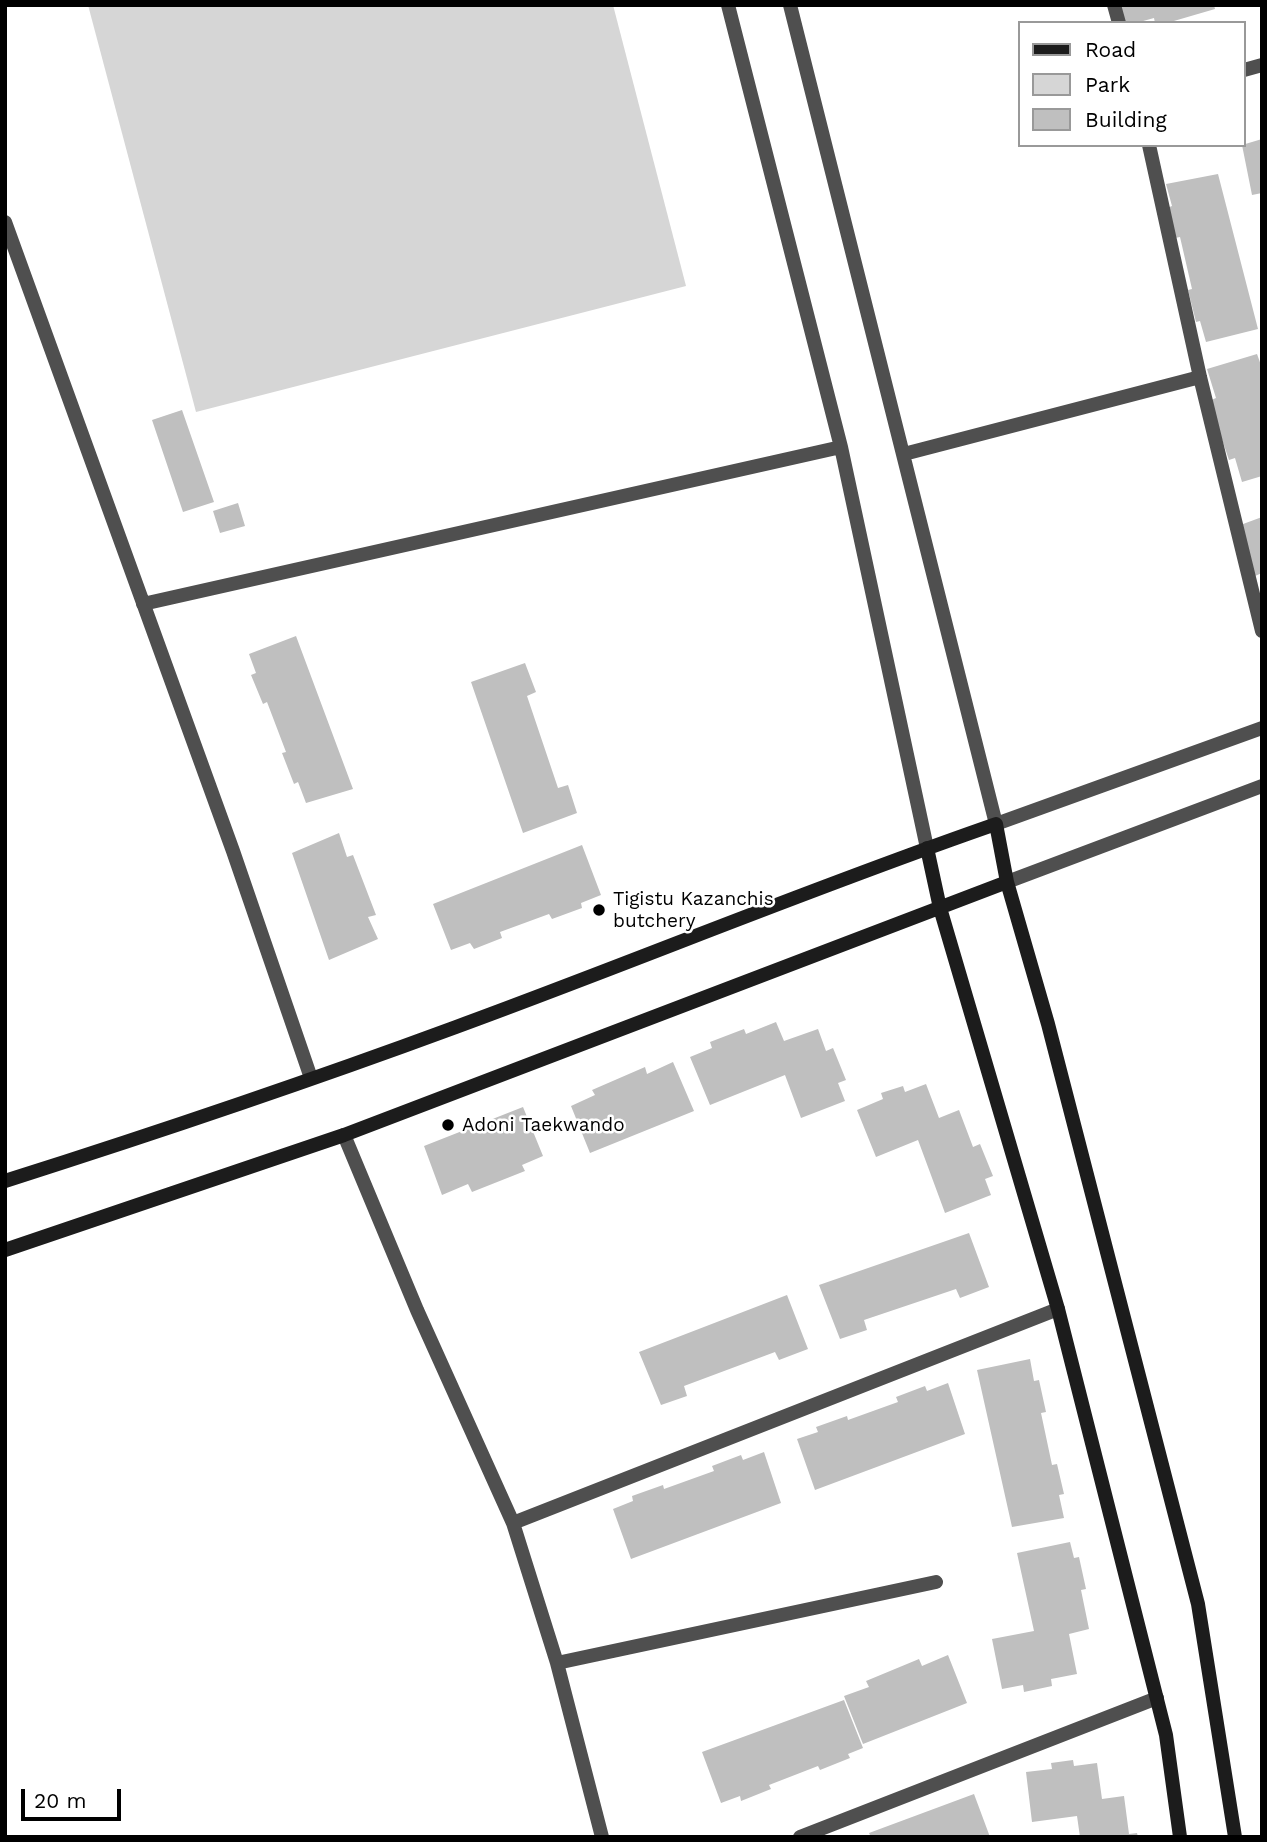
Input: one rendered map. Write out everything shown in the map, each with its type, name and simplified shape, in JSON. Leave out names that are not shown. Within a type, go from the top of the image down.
[{"type":"main road","points":[[5,1181],[457,1027],[996,824],[1007,882],[1048,1024],[1198,1604],[1235,1837]]},
{"type":"main road","points":[[927,848],[940,908],[1058,1309],[1166,1735],[1180,1837]]},
{"type":"main road","points":[[5,1250],[344,1135],[1007,882]]},
{"type":"street","points":[[727,5],[841,447],[927,848]]},
{"type":"street","points":[[790,5],[996,824],[1262,728]]},
{"type":"street","points":[[1149,147],[1200,377],[1262,631]]},
{"type":"street","points":[[5,222],[233,851],[311,1078]]},
{"type":"street","points":[[904,454],[1200,377]]},
{"type":"street","points":[[143,604],[841,447]]},
{"type":"street","points":[[1007,882],[1262,786]]},
{"type":"street","points":[[344,1135],[417,1310],[513,1523],[557,1663],[602,1837]]},
{"type":"street","points":[[513,1523],[1058,1309]]},
{"type":"street","points":[[557,1663],[936,1582]]},
{"type":"street","points":[[800,1837],[1157,1698]]},
{"type":"green space","points":[[88,5],[613,5],[686,286],[196,412]]},
{"type":"building","points":[[1119,5],[1214,5],[1215,9],[1174,21],[1155,21],[1154,18],[1123,21]]},
{"type":"building","points":[[1262,139],[1262,193],[1252,195],[1242,147],[1246,147],[1246,144]]},
{"type":"building","points":[[1218,174],[1258,329],[1206,342],[1200,321],[1196,322],[1188,290],[1192,289],[1180,237],[1175,238],[1167,208],[1172,206],[1166,184]]},
{"type":"building","points":[[1257,354],[1262,368],[1262,476],[1242,482],[1235,458],[1229,460],[1209,401],[1216,398],[1207,369]]},
{"type":"building","points":[[182,410],[214,502],[183,512],[152,420]]},
{"type":"building","points":[[238,503],[245,526],[220,533],[213,511]]},
{"type":"building","points":[[1262,517],[1262,573],[1255,576],[1235,527]]},
{"type":"building","points":[[296,636],[353,789],[306,803],[298,782],[294,784],[282,753],[286,752],[267,702],[263,704],[251,675],[256,673],[249,654]]},
{"type":"building","points":[[525,663],[536,692],[527,696],[558,788],[568,785],[577,813],[523,833],[471,682]]},
{"type":"building","points":[[339,833],[347,857],[353,855],[376,915],[368,917],[378,939],[329,960],[292,853]]},
{"type":"building","points":[[582,845],[601,895],[581,903],[582,908],[552,919],[549,914],[500,932],[502,938],[474,949],[470,943],[451,950],[433,904]]},
{"type":"building","points":[[776,1022],[784,1041],[818,1029],[826,1051],[833,1048],[846,1080],[838,1083],[845,1101],[801,1118],[785,1075],[710,1105],[690,1057],[712,1048],[710,1042],[744,1029],[746,1034]]},
{"type":"building","points":[[673,1062],[694,1111],[590,1153],[571,1106],[595,1095],[592,1090],[645,1067],[647,1074]]},
{"type":"building","points":[[926,1084],[939,1118],[959,1110],[973,1147],[980,1144],[993,1176],[985,1179],[991,1195],[945,1213],[918,1140],[876,1157],[857,1110],[883,1099],[881,1093],[903,1086],[905,1092]]},
{"type":"building","points":[[523,1107],[543,1156],[522,1165],[525,1171],[472,1192],[468,1184],[442,1195],[424,1146]]},
{"type":"building","points":[[969,1233],[989,1287],[960,1298],[956,1289],[864,1320],[867,1330],[840,1339],[819,1285]]},
{"type":"building","points":[[787,1295],[808,1349],[779,1360],[775,1352],[684,1386],[687,1396],[661,1405],[639,1352]]},
{"type":"building","points":[[1030,1359],[1034,1381],[1039,1380],[1046,1412],[1041,1413],[1052,1465],[1057,1464],[1064,1494],[1059,1495],[1064,1518],[1012,1527],[977,1370]]},
{"type":"building","points":[[948,1383],[965,1434],[815,1490],[797,1439],[818,1432],[816,1427],[847,1416],[848,1420],[898,1402],[896,1397],[925,1386],[927,1391]]},
{"type":"building","points":[[764,1452],[781,1503],[631,1559],[613,1509],[633,1501],[632,1496],[663,1485],[664,1489],[714,1471],[712,1466],[741,1455],[743,1460]]},
{"type":"building","points":[[1070,1542],[1074,1558],[1079,1557],[1086,1589],[1081,1590],[1089,1629],[1069,1634],[1077,1674],[1051,1679],[1052,1686],[1024,1692],[1023,1685],[1002,1689],[992,1639],[1034,1631],[1017,1553]]},
{"type":"building","points":[[948,1655],[967,1703],[863,1744],[844,1696],[869,1687],[866,1681],[919,1659],[922,1666]]},
{"type":"building","points":[[844,1700],[863,1748],[848,1754],[850,1758],[820,1770],[818,1766],[769,1785],[771,1789],[741,1801],[740,1796],[721,1803],[702,1752]]},
{"type":"building","points":[[1073,1760],[1074,1766],[1097,1763],[1102,1799],[1124,1796],[1129,1834],[1137,1833],[1138,1837],[1080,1837],[1077,1816],[1032,1822],[1026,1772],[1052,1769],[1051,1763]]},
{"type":"building","points":[[974,1794],[990,1837],[871,1837],[869,1833]]},
{"type":"place","name":"Tigistu Kazanchis butchery","points":[[599,910]]},
{"type":"place","name":"Adoni Taekwando","points":[[448,1125]]}]
